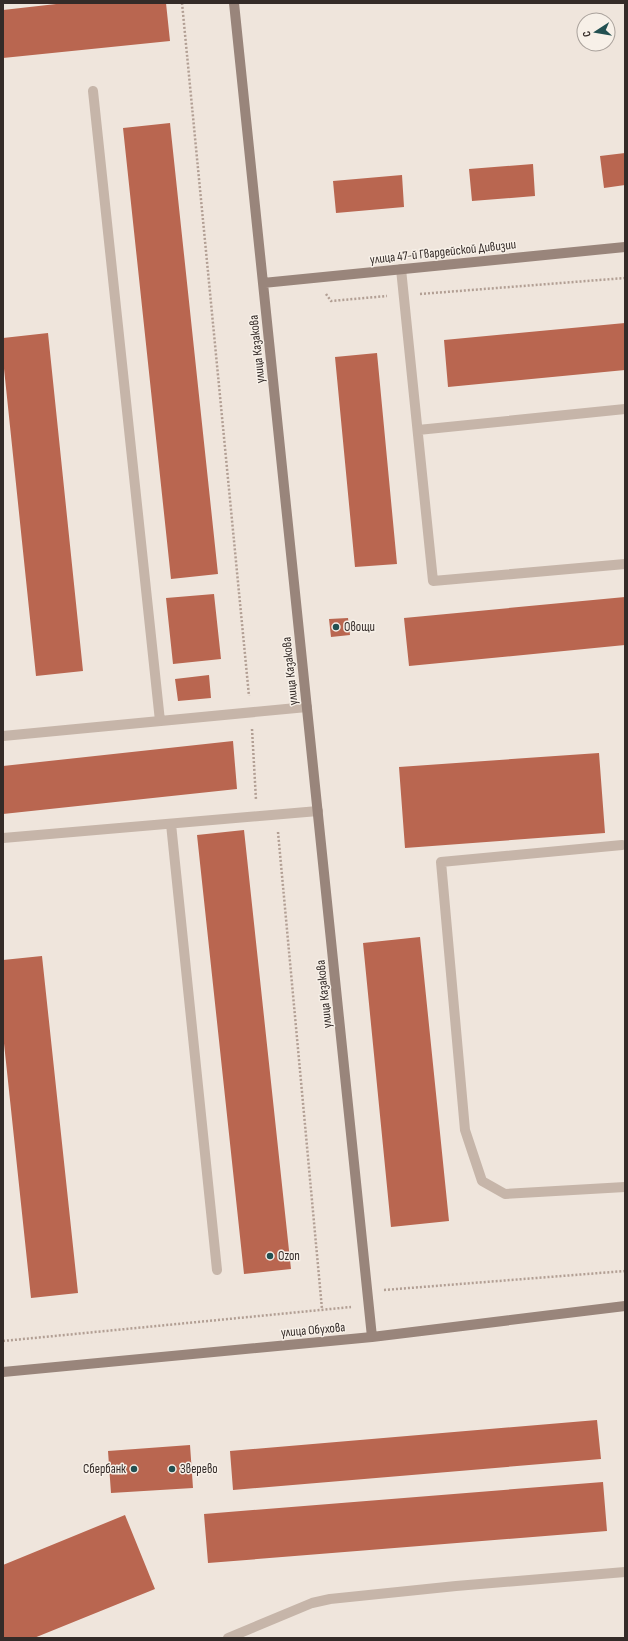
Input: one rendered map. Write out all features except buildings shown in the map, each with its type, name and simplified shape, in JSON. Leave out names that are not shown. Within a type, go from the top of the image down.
[{"type":"street","name":"улица Казакова","points":[[234,3],[372,1337]]},
{"type":"street","name":"улица 47-й Гвардейской Дивизии","points":[[263,283],[625,247]]},
{"type":"street","name":"улица Обухова","points":[[3,1372],[372,1337],[625,1306]]},
{"type":"lane","points":[[93,91],[160,721]]},
{"type":"lane","points":[[401,269],[433,581],[625,564]]},
{"type":"lane","points":[[418,430],[625,409]]},
{"type":"lane","points":[[3,736],[307,707]]},
{"type":"lane","points":[[3,838],[318,811]]},
{"type":"lane","points":[[171,824],[217,1270]]},
{"type":"lane","points":[[622,845],[441,862],[465,1130],[482,1181],[505,1194],[625,1187]]},
{"type":"lane","points":[[228,1638],[312,1603],[330,1599],[456,1586],[625,1572]]},
{"type":"path","points":[[182,3],[251,712],[258,816]]},
{"type":"path","points":[[313,278],[331,301],[625,278]]},
{"type":"path","points":[[277,815],[322,1309]]},
{"type":"path","points":[[368,1292],[625,1271]]},
{"type":"path","points":[[3,1341],[369,1305]]},
{"type":"place","name":"Овощи","points":[[336,627]]},
{"type":"place","name":"Ozon","points":[[270,1256]]},
{"type":"place","name":"Сбербанк","points":[[134,1469]]},
{"type":"place","name":"Зверево","points":[[172,1469]]}]
